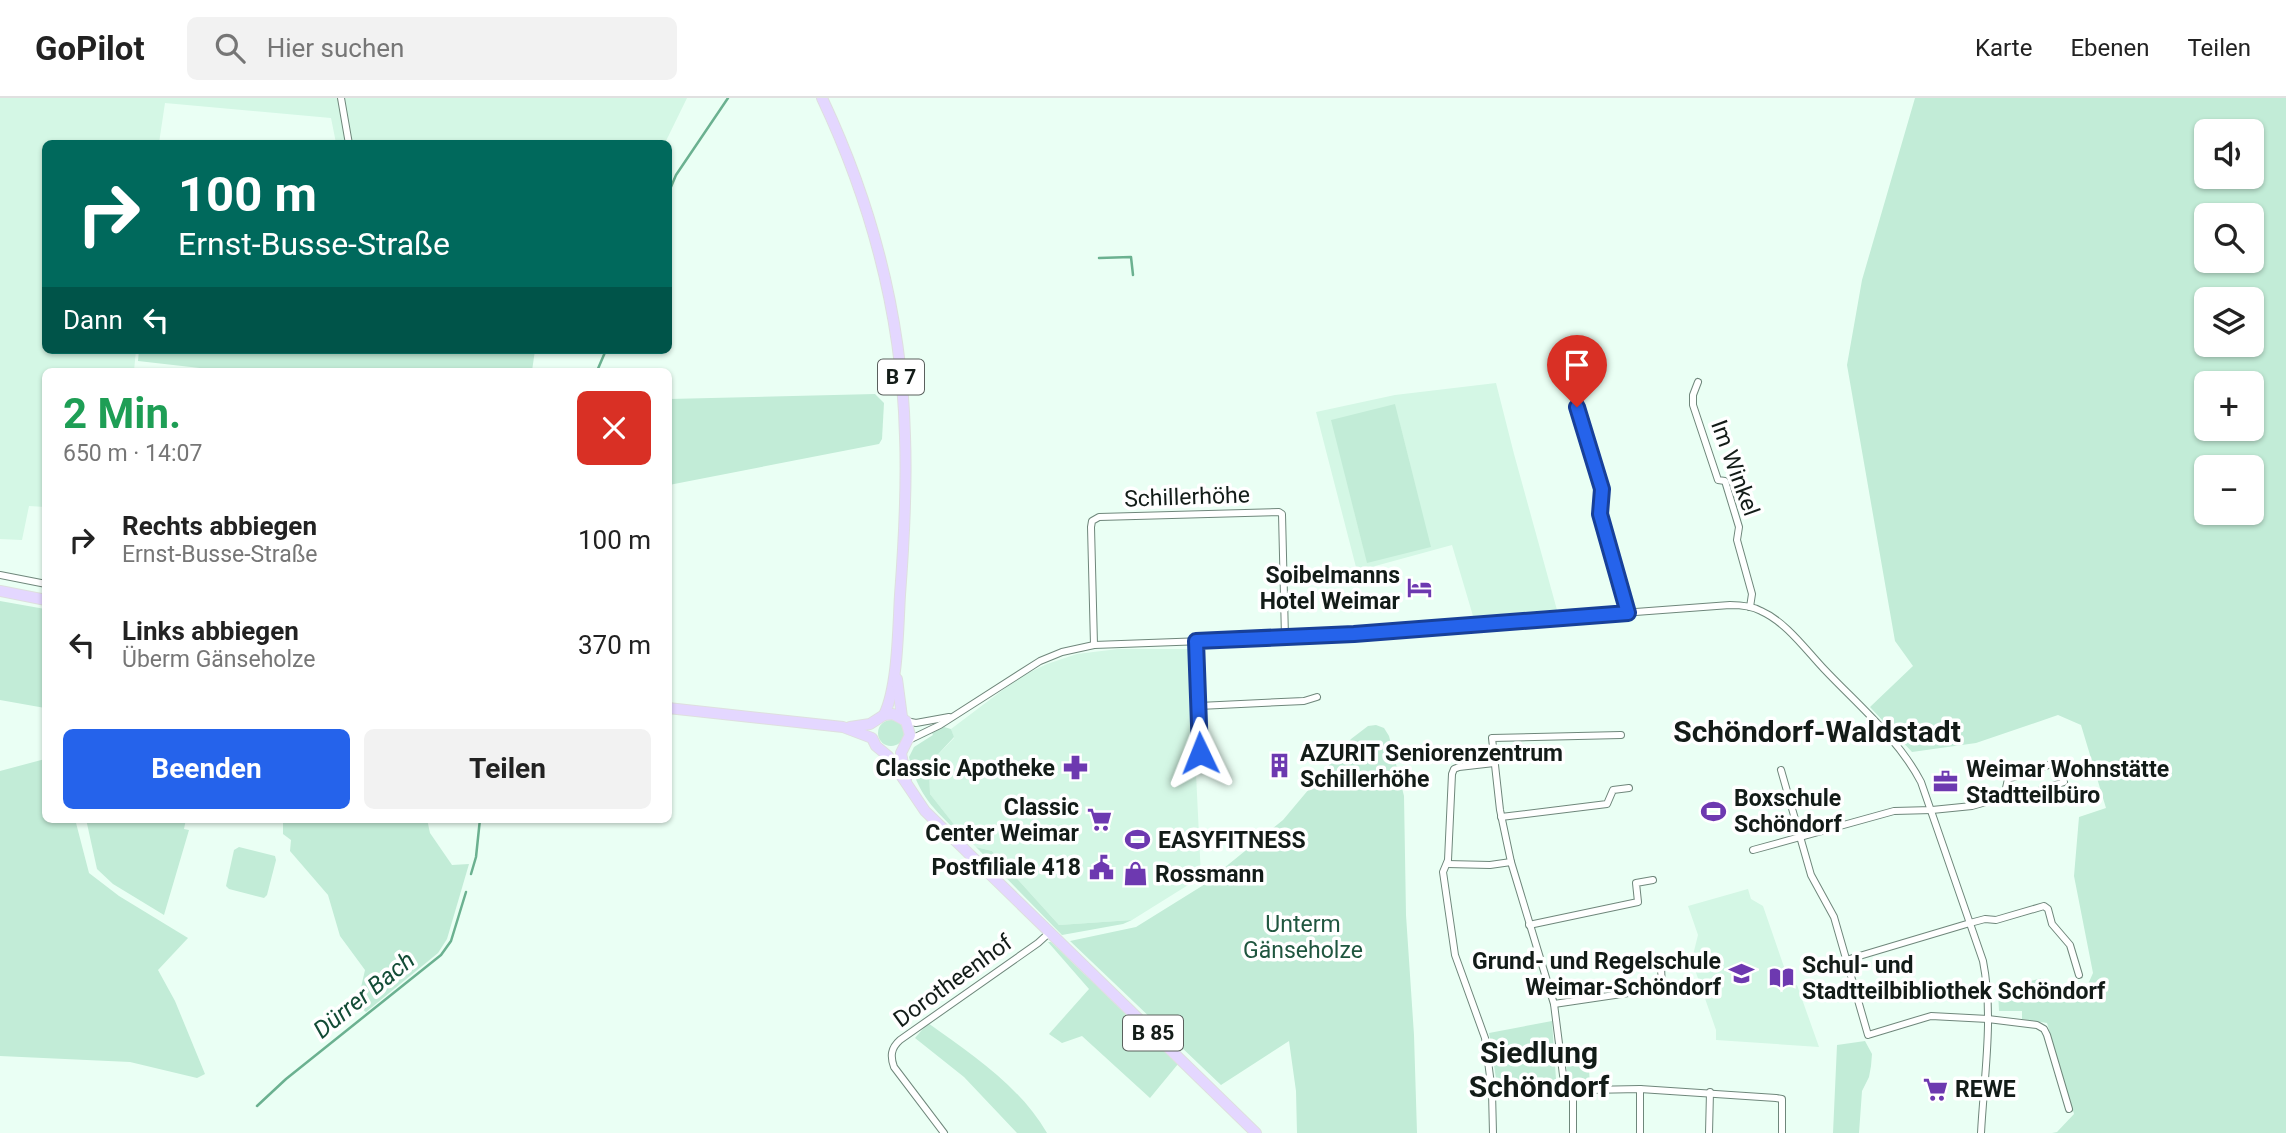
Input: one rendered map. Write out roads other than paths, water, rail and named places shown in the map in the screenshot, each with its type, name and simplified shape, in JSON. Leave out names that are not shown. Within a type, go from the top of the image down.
[{"type":"main road","name":"B 7","points":[[822,98],[857,180],[874,232],[886,276],[900,362],[905,488],[895,669],[884,715]]},
{"type":"main road","points":[[0,591],[42,599]]},
{"type":"main road","name":"B 7","points":[[895,669],[904,719]]},
{"type":"main road","points":[[672,708],[843,727],[872,738]]},
{"type":"main road","points":[[893,714],[904,719],[910,730],[906,744],[895,752],[883,751],[876,746],[872,738],[875,722],[884,715],[893,714]]},
{"type":"main road","points":[[843,727],[875,722]]},
{"type":"main road","name":"B 85","points":[[906,744],[901,758],[908,788]]},
{"type":"main road","name":"B 85","points":[[883,751],[925,811],[1256,1133]]},
{"type":"street","points":[[341,98],[348,140]]},
{"type":"street","name":"Im Winkel","points":[[1698,382],[1693,395],[1693,405],[1717,480],[1726,481],[1739,527],[1737,540],[1752,594],[1750,607]]},
{"type":"street","points":[[1573,392],[1602,489],[1600,514],[1628,613]]},
{"type":"street","name":"Schillerhöhe","points":[[1094,645],[1091,527],[1092,521],[1099,517],[1282,513],[1285,638]]},
{"type":"street","points":[[0,575],[42,583]]},
{"type":"street","points":[[906,744],[1040,661],[1062,652],[1094,645],[1285,638],[1730,605],[1750,607],[1781,625],[1882,729],[1914,769],[1932,810],[1983,961],[1988,1019],[1981,1133]]},
{"type":"street","points":[[1196,641],[1200,753]]},
{"type":"street","points":[[1199,706],[1304,701],[1317,697]]},
{"type":"street","points":[[904,719],[916,723],[950,716]]},
{"type":"street","points":[[1573,1133],[1569,1091],[1554,1004],[1511,862],[1501,817],[1492,738],[1621,735]]},
{"type":"street","points":[[1753,850],[1894,811],[1972,806],[2004,797],[2014,800],[2064,782],[2057,762],[2008,779],[2004,797]]},
{"type":"street","points":[[1493,1133],[1488,1053],[1481,1024],[1460,971],[1449,922],[1443,872],[1447,864],[1451,774],[1459,767],[1494,763]]},
{"type":"street","points":[[1781,770],[1814,883],[1834,916],[1868,1035],[1931,1016],[2037,1025],[2044,1028],[2047,1035],[2068,1109]]},
{"type":"street","points":[[1501,817],[1607,804],[1613,790],[1629,788]]},
{"type":"street","points":[[1447,864],[1490,865],[1511,862]]},
{"type":"street","points":[[1529,925],[1638,902],[1636,883],[1653,880]]},
{"type":"street","points":[[1846,960],[1970,923],[1985,919],[1996,920],[2043,906],[2048,909],[2052,923],[2070,945],[2079,975]]},
{"type":"street","name":"Dorotheenhof","points":[[944,1133],[894,1067],[891,1060],[892,1050],[900,1040],[1049,933]]},
{"type":"street","points":[[1554,1004],[1662,988],[1661,967],[1691,959]]},
{"type":"street","points":[[1492,1092],[1640,1090],[1782,1099],[1782,1133]]},
{"type":"street","points":[[1640,1090],[1640,1133]]},
{"type":"street","points":[[1709,1133],[1710,1093]]},
{"type":"waterway","name":"Dürrer Bach","points":[[672,184],[728,98]]},
{"type":"waterway","points":[[1099,258],[1131,257],[1133,275]]},
{"type":"waterway","name":"Dürrer Bach","points":[[598,368],[604,354]]},
{"type":"waterway","name":"Dürrer Bach","points":[[471,874],[476,857],[480,823]]},
{"type":"waterway","name":"Dürrer Bach","points":[[257,1106],[286,1079],[441,955],[451,941],[466,892]]},
{"type":"place","name":"Soibelmanns Hotel Weimar","points":[[1420,588]]},
{"type":"place","name":"AZURIT Seniorenzentrum Schillerhöhe","points":[[1280,766]]},
{"type":"place","name":"Classic Apotheke","points":[[1075,768]]},
{"type":"place","name":"Weimar Wohnstätte Stadtteilbüro","points":[[1946,782]]},
{"type":"place","name":"Boxschule Schöndorf","points":[[1714,811]]},
{"type":"place","name":"Classic Center Weimar","points":[[1099,820]]},
{"type":"place","name":"EASYFITNESS","points":[[1138,840]]},
{"type":"place","name":"Postfiliale 418","points":[[1101,867]]},
{"type":"place","name":"Rossmann","points":[[1135,874]]},
{"type":"place","name":"Grund- und Regelschule Weimar-Schöndorf","points":[[1741,974]]},
{"type":"place","name":"Schul- und Stadtteilbibliothek Schöndorf","points":[[1782,978]]},
{"type":"place","name":"REWE","points":[[1935,1089]]},
{"type":"district","name":"Schöndorf-Waldstadt","points":[[1817,731]]},
{"type":"district","name":"Siedlung Schöndorf","points":[[1539,1069]]},
{"type":"park label","name":"Unterm Gänseholze","points":[[1303,937]]}]
